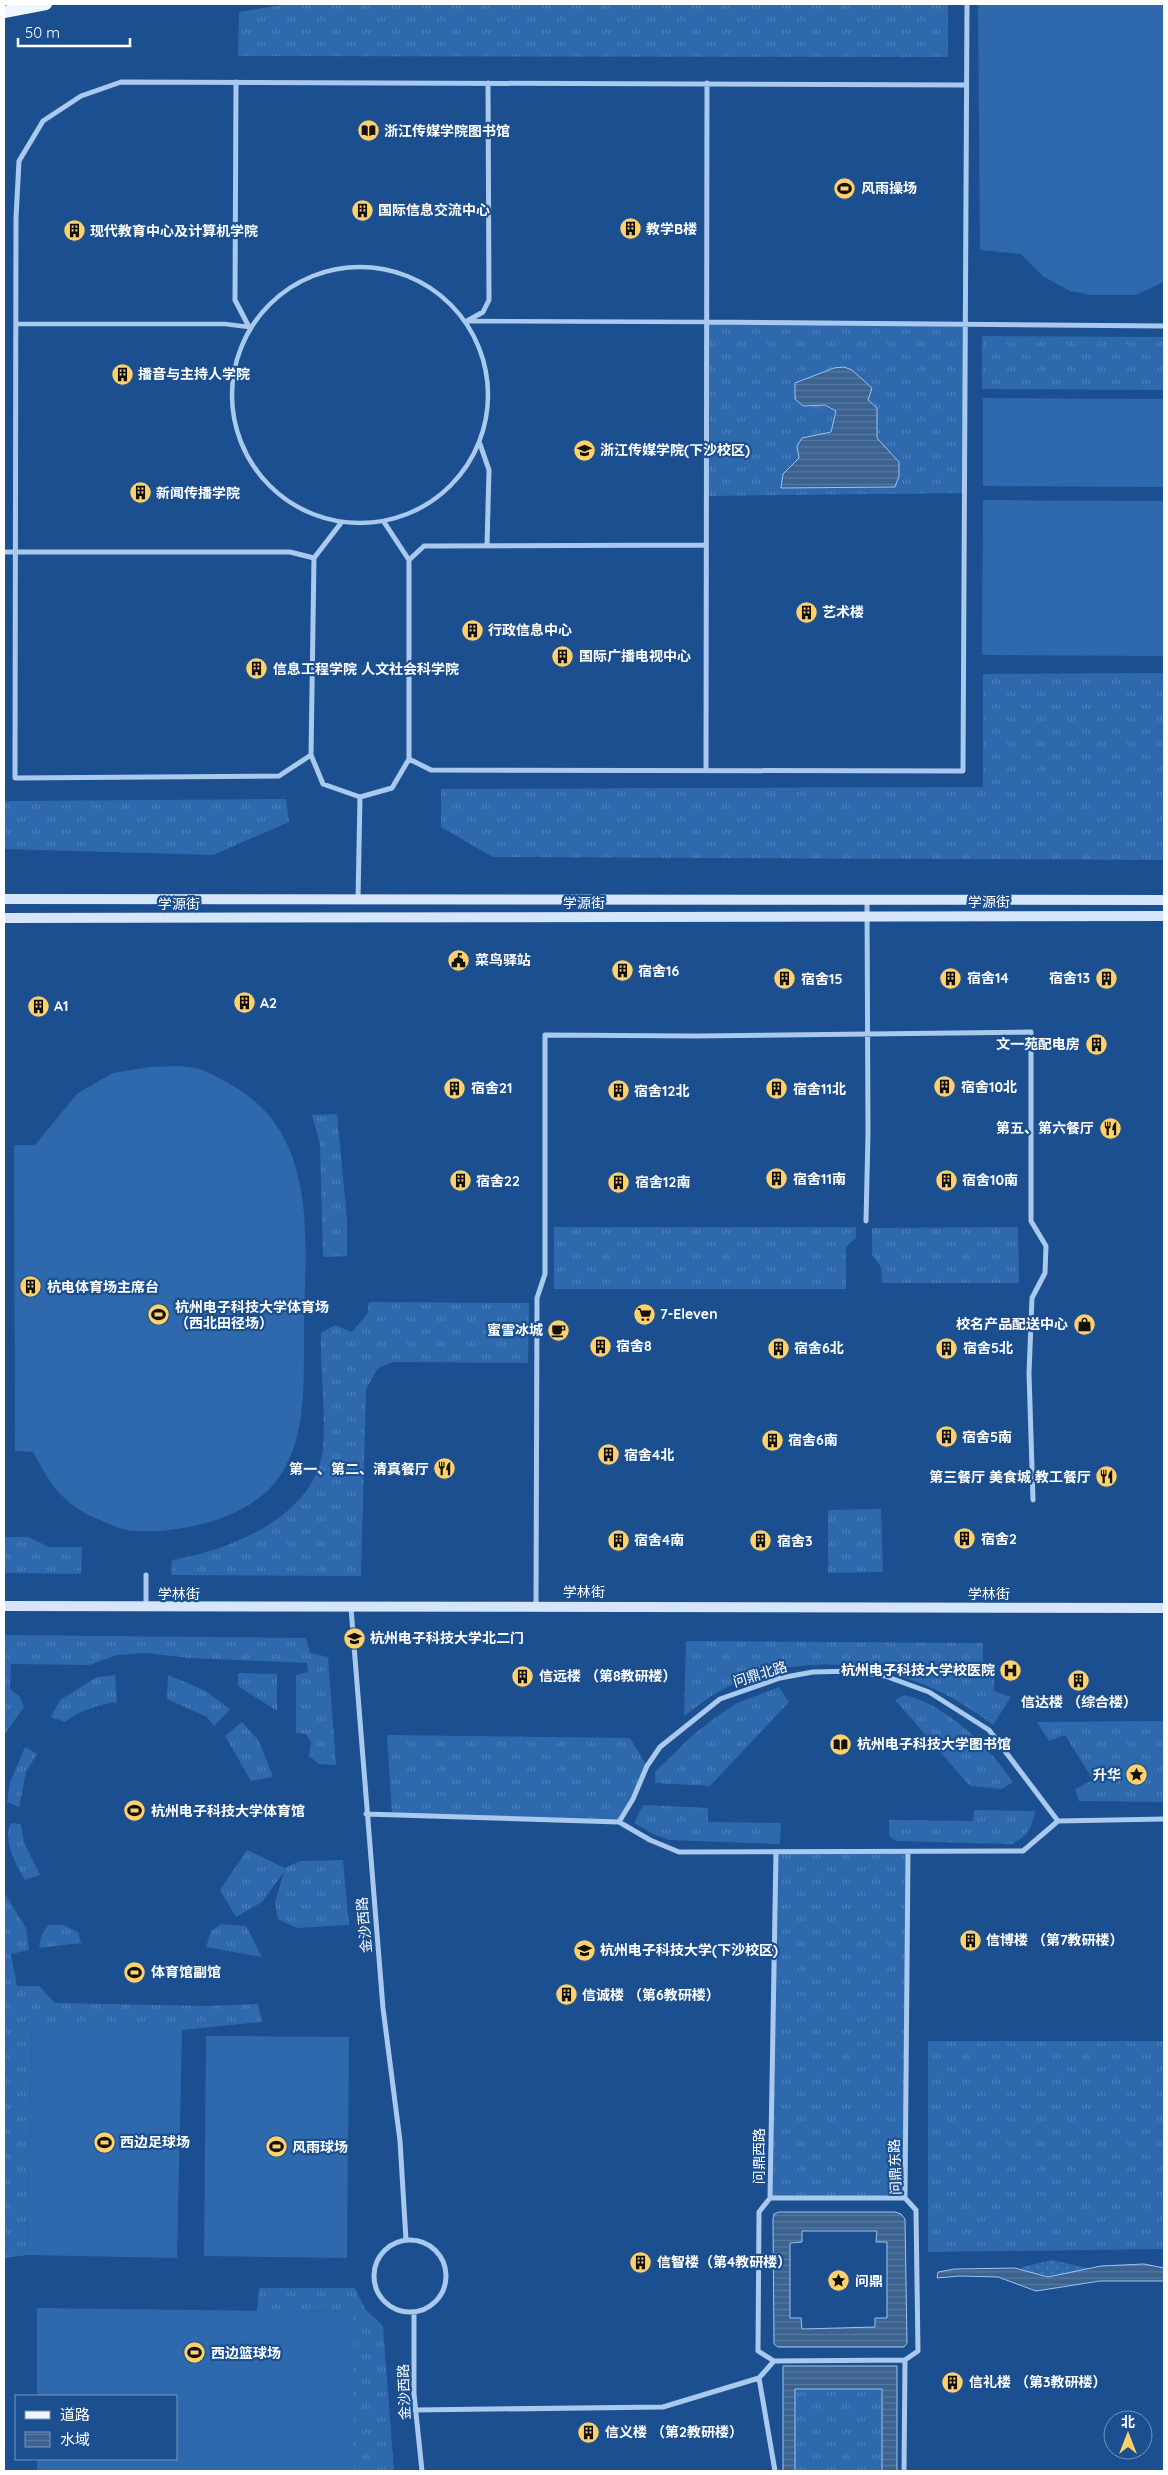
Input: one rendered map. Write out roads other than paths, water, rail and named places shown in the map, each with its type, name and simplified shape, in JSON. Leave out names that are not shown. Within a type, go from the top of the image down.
[{"type":"main road","points":[[4,12],[46,4]]},
{"type":"main road","name":"学源街","points":[[4,899],[1164,900]]},
{"type":"main road","name":"学源街","points":[[4,918],[1164,916]]},
{"type":"main road","name":"学林街","points":[[4,1606],[146,1608],[536,1606],[1164,1608]]},
{"type":"street","points":[[409,759],[431,770],[963,772],[967,4]]},
{"type":"street","points":[[311,755],[279,776],[15,778],[16,218],[19,161],[43,121],[81,96],[121,82],[966,85]]},
{"type":"street","points":[[236,82],[235,300],[249,327]]},
{"type":"street","points":[[467,321],[484,312],[490,300],[488,83]]},
{"type":"street","points":[[706,770],[705,322],[707,83]]},
{"type":"street","points":[[356,266],[399,272],[437,291],[467,321],[485,360],[490,402],[480,444],[458,480],[425,507],[384,522],[341,523],[301,510],[266,485],[242,450],[231,409],[233,367],[249,327],[277,295],[314,274],[356,266]]},
{"type":"street","points":[[467,321],[1164,326]]},
{"type":"street","points":[[16,324],[225,324],[249,327]]},
{"type":"street","points":[[480,444],[489,470],[487,546]]},
{"type":"street","points":[[341,523],[314,558],[311,755],[323,784],[360,797],[392,788],[409,759],[409,560],[384,522]]},
{"type":"street","points":[[409,560],[424,546],[706,545]]},
{"type":"street","points":[[4,552],[290,552],[314,558]]},
{"type":"street","points":[[358,900],[360,797]]},
{"type":"street","points":[[866,1221],[868,1134],[866,958],[868,900]]},
{"type":"street","points":[[536,1606],[537,1298],[545,1274],[545,1035],[867,1035],[1031,1032],[1031,1221],[1046,1246],[1044,1273],[1032,1298],[1029,1373],[1033,1500]]},
{"type":"street","points":[[146,1575],[146,1608]]},
{"type":"street","name":"金沙西路","points":[[351,1608],[382,2008],[400,2141],[406,2240]]},
{"type":"street","name":"问鼎北路","points":[[619,1822],[633,1799],[647,1766],[660,1747],[720,1699],[780,1678],[813,1672],[854,1671],[885,1676],[929,1692],[989,1730],[1058,1821]]},
{"type":"street","points":[[366,1814],[619,1822],[650,1840],[679,1852],[1023,1851],[1058,1821],[1164,1819]]},
{"type":"street","name":"问鼎西路","points":[[774,2360],[758,2351],[759,2212],[770,2198],[776,1852]]},
{"type":"street","name":"问鼎东路","points":[[906,2360],[918,2351],[916,2210],[905,2198],[908,1852]]},
{"type":"street","points":[[770,2198],[905,2198]]},
{"type":"street","points":[[406,2240],[425,2243],[434,2249],[442,2258],[446,2269],[446,2281],[439,2298],[432,2305],[414,2312],[403,2311],[388,2305],[378,2293],[374,2282],[374,2272],[381,2254],[396,2242],[406,2240]]},
{"type":"street","name":"金沙西路","points":[[414,2312],[415,2410],[422,2471]]},
{"type":"street","points":[[415,2410],[663,2407],[760,2378],[774,2360],[906,2360],[904,2471]]},
{"type":"street","points":[[760,2378],[774,2471]]},
{"type":"water","points":[[844,367],[852,370],[872,388],[868,400],[877,408],[877,438],[899,462],[899,476],[895,487],[781,488],[783,474],[799,458],[797,446],[802,438],[831,432],[836,411],[825,405],[803,406],[795,399],[795,383],[834,368]]},
{"type":"water","points":[[779,2212],[895,2212],[901,2214],[905,2219],[907,2343],[904,2347],[778,2347],[774,2344],[774,2214]],"holes":[[[802,2231],[877,2231],[876,2242],[887,2242],[887,2318],[875,2318],[875,2327],[802,2329],[801,2318],[790,2318],[790,2243],[802,2242]]]},
{"type":"water","points":[[1144,2264],[1164,2268],[1164,2281],[1100,2281],[1036,2291],[998,2277],[960,2276],[937,2278],[938,2272],[955,2269],[1015,2268],[1048,2277],[1101,2266]]},
{"type":"water","points":[[783,2366],[897,2366],[897,2471],[882,2471],[882,2389],[795,2389],[795,2471],[783,2471]]},
{"type":"place","name":"浙江传媒学院图书馆","points":[[368,131]]},
{"type":"place","name":"风雨操场","points":[[845,188]]},
{"type":"place","name":"国际信息交流中心","points":[[362,210]]},
{"type":"place","name":"教学B楼","points":[[630,229]]},
{"type":"place","name":"现代教育中心及计算机学院","points":[[74,231]]},
{"type":"place","name":"播音与主持人学院","points":[[122,374]]},
{"type":"place","name":"浙江传媒学院(下沙校区)","points":[[584,450]]},
{"type":"place","name":"新闻传播学院","points":[[140,493]]},
{"type":"place","name":"艺术楼","points":[[806,612]]},
{"type":"place","name":"行政信息中心","points":[[472,630]]},
{"type":"place","name":"国际广播电视中心","points":[[563,656]]},
{"type":"place","name":"信息工程学院 人文社会科学院","points":[[257,669]]},
{"type":"place","name":"菜鸟驿站","points":[[459,960]]},
{"type":"place","name":"宿舍16","points":[[622,971]]},
{"type":"place","name":"宿舍14","points":[[951,978]]},
{"type":"place","name":"宿舍13","points":[[1106,978]]},
{"type":"place","name":"宿舍15","points":[[785,979]]},
{"type":"place","name":"A2","points":[[244,1003]]},
{"type":"place","name":"A1","points":[[38,1006]]},
{"type":"place","name":"文一苑配电房","points":[[1096,1044]]},
{"type":"place","name":"宿舍10北","points":[[945,1087]]},
{"type":"place","name":"宿舍21","points":[[455,1088]]},
{"type":"place","name":"宿舍11北","points":[[777,1089]]},
{"type":"place","name":"宿舍12北","points":[[618,1091]]},
{"type":"place","name":"第五、第六餐厅","points":[[1110,1128]]},
{"type":"place","name":"宿舍11南","points":[[777,1179]]},
{"type":"place","name":"宿舍10南","points":[[946,1180]]},
{"type":"place","name":"宿舍22","points":[[460,1181]]},
{"type":"place","name":"宿舍12南","points":[[619,1182]]},
{"type":"place","name":"杭电体育场主席台","points":[[31,1287]]},
{"type":"place","name":"7-Eleven","points":[[644,1314]]},
{"type":"place","name":"杭州电子科技大学体育场 （西北田径场）","points":[[159,1315]]},
{"type":"place","name":"校名产品配送中心","points":[[1084,1324]]},
{"type":"place","name":"蜜雪冰城","points":[[559,1330]]},
{"type":"place","name":"宿舍8","points":[[600,1346]]},
{"type":"place","name":"宿舍6北","points":[[778,1348]]},
{"type":"place","name":"宿舍5北","points":[[947,1348]]},
{"type":"place","name":"宿舍5南","points":[[946,1437]]},
{"type":"place","name":"宿舍6南","points":[[772,1440]]},
{"type":"place","name":"宿舍4北","points":[[608,1455]]},
{"type":"place","name":"第一、第二、清真餐厅","points":[[445,1469]]},
{"type":"place","name":"第三餐厅 美食城 教工餐厅","points":[[1107,1477]]},
{"type":"place","name":"宿舍2","points":[[965,1539]]},
{"type":"place","name":"宿舍4南","points":[[618,1540]]},
{"type":"place","name":"宿舍3","points":[[761,1541]]},
{"type":"place","name":"杭州电子科技大学北二门","points":[[354,1638]]},
{"type":"place","name":"杭州电子科技大学校医院","points":[[1011,1670]]},
{"type":"place","name":"信远楼 （第8教研楼）","points":[[523,1676]]},
{"type":"place","name":"信达楼 （综合楼）","points":[[1079,1680]]},
{"type":"place","name":"杭州电子科技大学图书馆","points":[[841,1744]]},
{"type":"place","name":"升华","points":[[1137,1775]]},
{"type":"place","name":"杭州电子科技大学体育馆","points":[[135,1811]]},
{"type":"place","name":"信博楼 （第7教研楼）","points":[[970,1940]]},
{"type":"place","name":"杭州电子科技大学(下沙校区)","points":[[584,1950]]},
{"type":"place","name":"体育馆副馆","points":[[135,1972]]},
{"type":"place","name":"信诚楼 （第6教研楼）","points":[[566,1995]]},
{"type":"place","name":"西边足球场","points":[[104,2142]]},
{"type":"place","name":"风雨球场","points":[[276,2147]]},
{"type":"place","name":"信智楼（第4教研楼）","points":[[641,2262]]},
{"type":"place","name":"问鼎","points":[[839,2281]]},
{"type":"place","name":"西边篮球场","points":[[195,2353]]},
{"type":"place","name":"信礼楼 （第3教研楼）","points":[[953,2382]]},
{"type":"place","name":"信义楼 （第2教研楼）","points":[[589,2432]]}]
